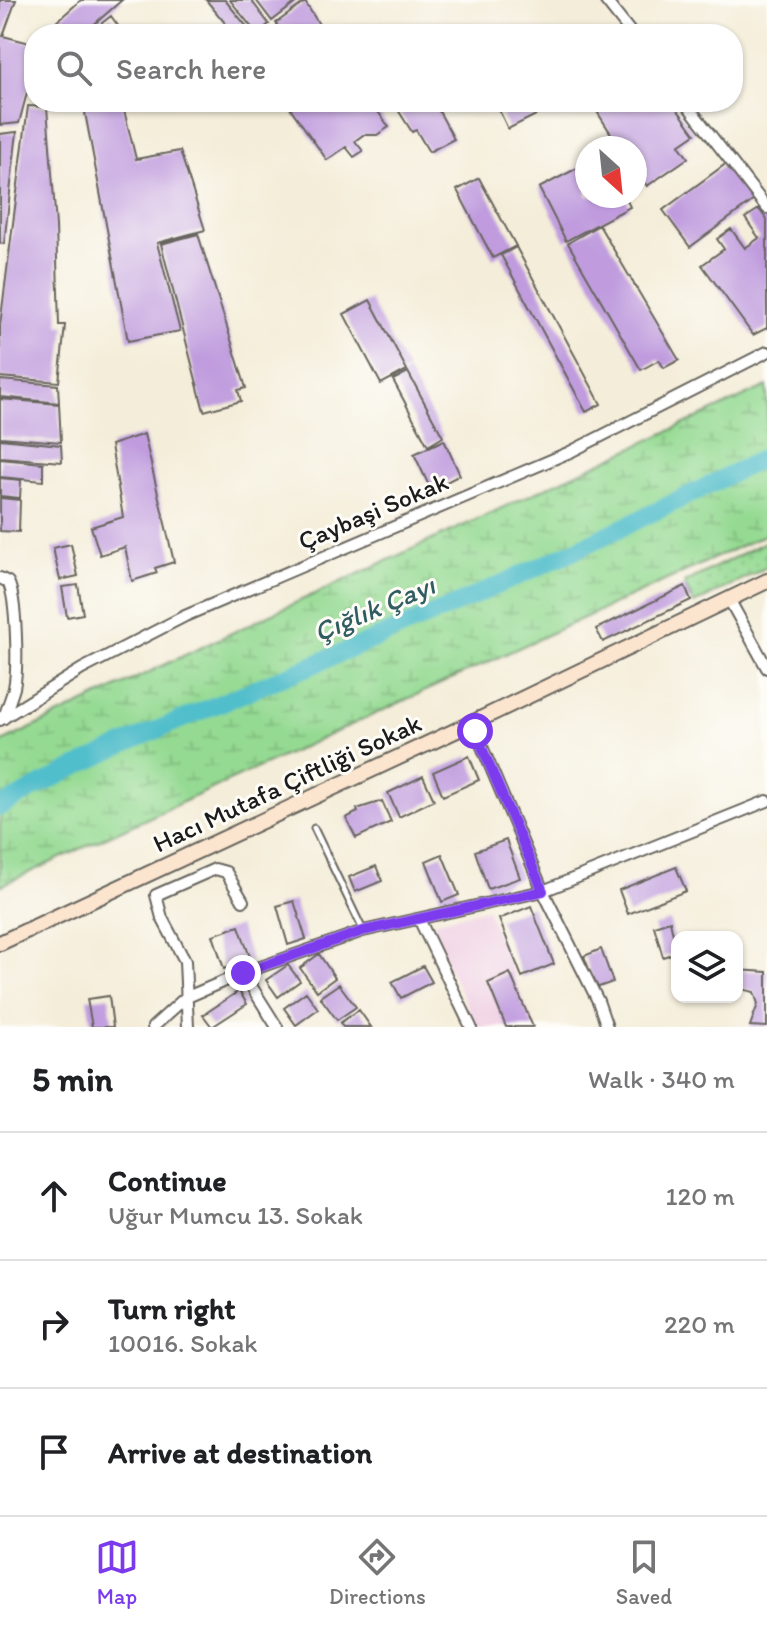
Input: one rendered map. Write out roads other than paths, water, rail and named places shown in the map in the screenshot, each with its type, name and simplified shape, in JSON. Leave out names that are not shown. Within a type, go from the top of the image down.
[{"type":"street","points":[[605,0],[624,24]]},
{"type":"street","points":[[693,112],[767,208]]},
{"type":"street","name":"Çaybaşi Sokak","points":[[1,718],[82,669],[185,616],[570,452],[767,352]]},
{"type":"street","points":[[0,578],[8,582],[13,590],[15,624],[15,685],[1,718]]},
{"type":"street","name":"Hacı Mutafa Çiftliği Sokak","points":[[0,943],[472,723],[767,581]]},
{"type":"street","points":[[730,601],[767,668]]},
{"type":"street","points":[[472,723],[543,891],[598,1001],[607,1027]]},
{"type":"street","points":[[153,1027],[185,998],[243,973],[363,931],[543,891],[767,801]]},
{"type":"street","points":[[188,1027],[185,961],[162,918],[156,895],[215,869],[226,872],[243,901]]},
{"type":"street","points":[[419,919],[471,1027]]},
{"type":"street","points":[[243,973],[277,1027]]},
{"type":"lane","points":[[314,828],[363,931]]},
{"type":"waterway","name":"Çığlık Çayı","points":[[0,807],[141,737],[528,572],[767,456]]}]
